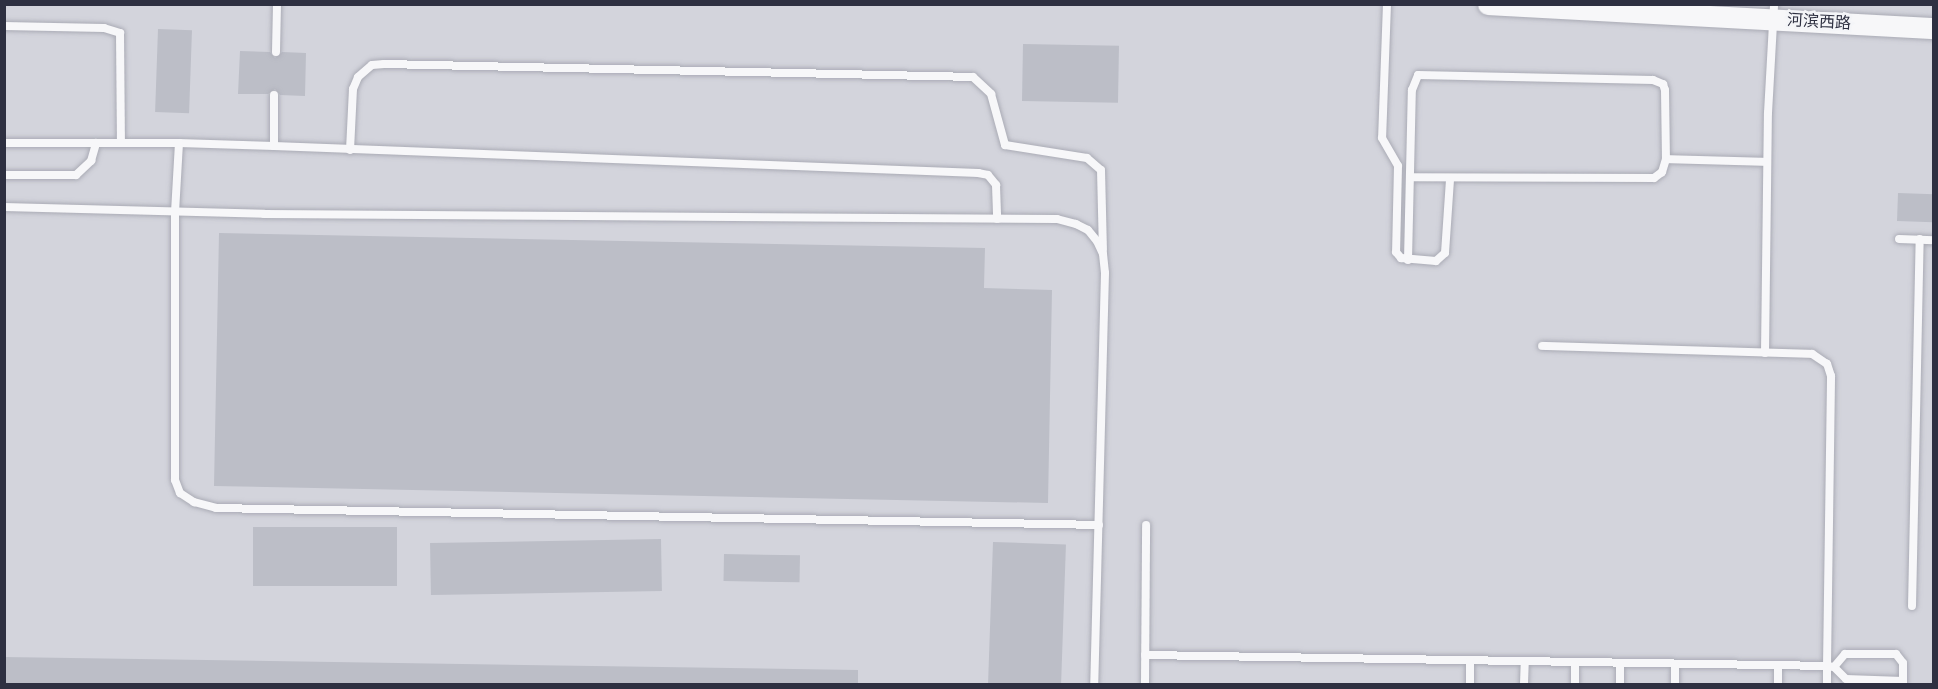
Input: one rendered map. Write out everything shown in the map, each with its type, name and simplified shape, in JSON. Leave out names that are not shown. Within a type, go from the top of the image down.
[{"type":"street","name":"河滨西路","points":[[1488,4],[1774,12],[1934,28]]},
{"type":"lane","points":[[276,52],[277,4]]},
{"type":"lane","points":[[1387,4],[1382,138],[1398,166],[1396,252],[1408,260],[1436,261],[1445,253],[1450,178]]},
{"type":"lane","points":[[1765,353],[1767,162],[1774,12]]},
{"type":"lane","points":[[4,26],[105,28],[120,33],[121,143]]},
{"type":"lane","points":[[350,150],[353,88],[365,69],[384,64],[973,77],[991,94],[1005,145],[1087,158],[1101,170],[1103,254],[1094,684]]},
{"type":"lane","points":[[1408,260],[1412,90],[1422,73],[1658,81],[1665,90],[1666,159],[1662,172],[1646,180],[1411,177]]},
{"type":"lane","points":[[274,94],[274,146]]},
{"type":"lane","points":[[4,143],[179,143],[978,173],[988,175],[996,185],[997,219]]},
{"type":"lane","points":[[4,175],[76,175],[91,161],[96,143]]},
{"type":"lane","points":[[179,143],[175,212],[175,480],[180,492],[208,507],[1099,525]]},
{"type":"lane","points":[[1666,159],[1767,162]]},
{"type":"lane","points":[[4,207],[175,212],[1057,219],[1088,230],[1103,254]]},
{"type":"lane","points":[[1899,239],[1934,240]]},
{"type":"lane","points":[[1912,606],[1920,239]]},
{"type":"lane","points":[[1542,346],[1821,357],[1831,376],[1831,666],[1827,684]]},
{"type":"lane","points":[[1145,684],[1146,525]]},
{"type":"lane","points":[[1145,655],[1831,666],[1846,679],[1903,683],[1902,659],[1891,653],[1845,654],[1831,666]]},
{"type":"lane","points":[[1470,660],[1470,684]]},
{"type":"lane","points":[[1524,684],[1525,661]]},
{"type":"lane","points":[[1575,662],[1575,684]]},
{"type":"lane","points":[[1620,663],[1620,684]]},
{"type":"lane","points":[[1675,664],[1675,684]]},
{"type":"lane","points":[[1778,665],[1778,684]]},
{"type":"shaded area","points":[[4,5],[1933,5],[1933,684],[4,684]]},
{"type":"building","points":[[158,29],[192,30],[189,113],[155,112]]},
{"type":"building","points":[[1023,44],[1119,46],[1118,103],[1022,101]]},
{"type":"building","points":[[240,51],[270,52],[275,58],[282,52],[306,53],[305,96],[280,95],[275,89],[268,94],[238,94]]},
{"type":"building","points":[[1898,193],[1934,194],[1933,222],[1897,221]]},
{"type":"building","points":[[219,233],[985,248],[984,288],[1052,290],[1048,503],[214,486]]},
{"type":"building","points":[[253,527],[397,527],[397,586],[253,586]]},
{"type":"building","points":[[661,539],[662,591],[431,595],[430,543]]},
{"type":"building","points":[[993,542],[1066,545],[1061,684],[988,684]]},
{"type":"building","points":[[724,554],[800,555],[800,582],[724,581]]},
{"type":"building","points":[[4,657],[858,670],[858,684],[4,684]]}]
